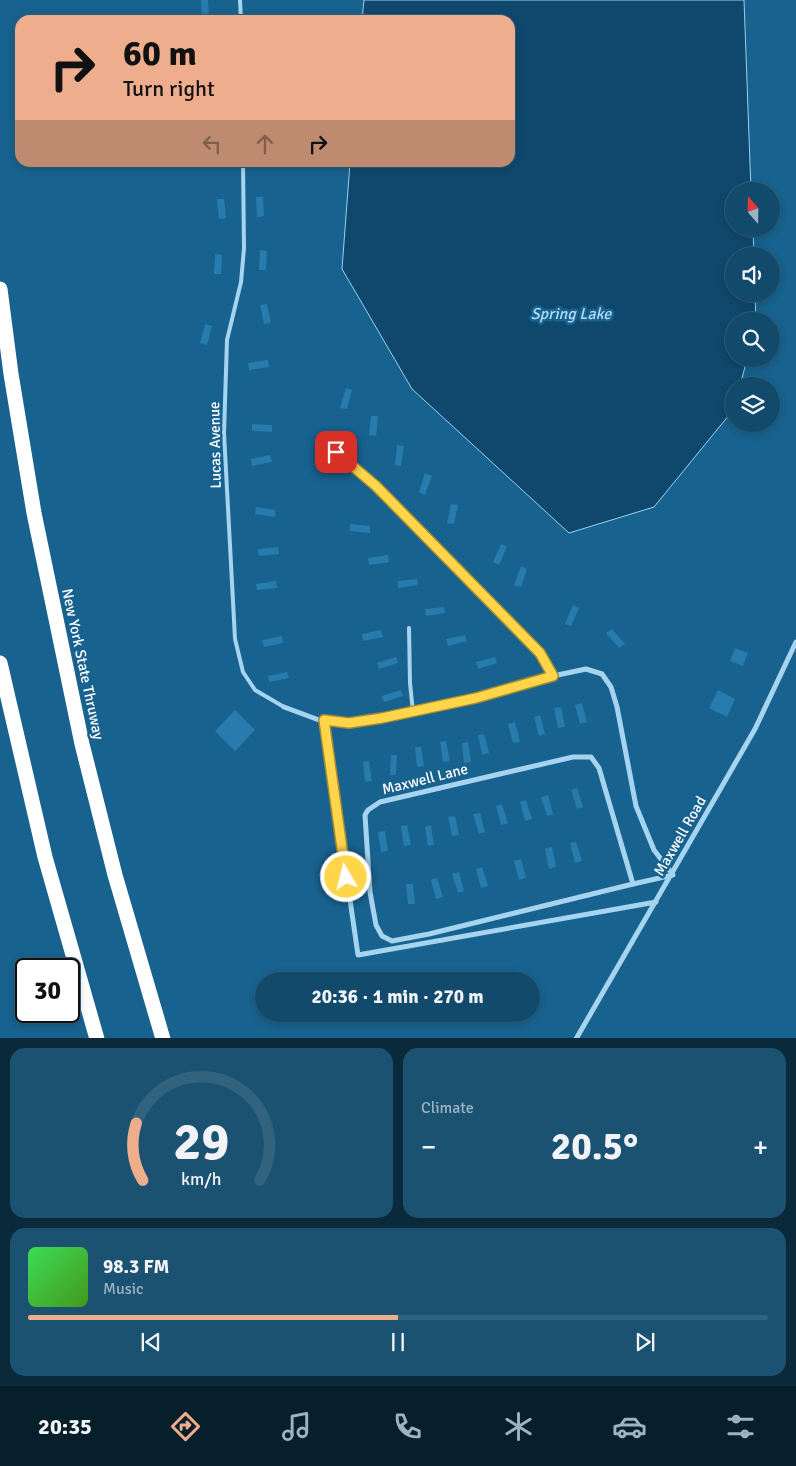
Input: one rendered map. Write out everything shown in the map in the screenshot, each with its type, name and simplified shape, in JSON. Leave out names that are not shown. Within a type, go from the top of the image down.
[{"type":"highway","name":"New York State Thruway","points":[[0,289],[11,374],[34,513],[80,734],[115,876],[163,1038]]},
{"type":"highway","points":[[0,663],[45,857],[97,1038]]},
{"type":"street","name":"Maxwell Road","points":[[576,1038],[673,875],[755,729],[796,642]]},
{"type":"street","points":[[284,707],[319,720],[349,723],[413,712],[476,698],[553,676],[586,669],[602,674],[611,687],[636,806],[654,850],[673,875]]},
{"type":"street","points":[[324,720],[358,955],[656,902]]},
{"type":"street","name":"Maxwell Lane","points":[[633,884],[599,768],[591,757],[573,757],[380,802],[368,810],[365,815],[370,892],[376,926],[382,936],[392,941],[429,934],[673,875]]},
{"type":"lane","points":[[240,0],[241,15]]},
{"type":"lane","name":"Lucas Avenue","points":[[243,167],[244,248],[241,282],[227,340],[224,433],[235,639],[243,672],[254,690],[284,707]]},
{"type":"lane","points":[[322,440],[376,486],[540,653],[553,676]]},
{"type":"lane","points":[[409,628],[410,683],[413,712]]},
{"type":"water","name":"Spring Lake","points":[[364,0],[744,0],[751,182],[725,182],[725,238],[753,238],[754,247],[725,247],[725,302],[755,302],[756,312],[725,312],[725,367],[745,367],[742,377],[725,377],[725,420],[654,507],[569,533],[412,389],[342,269],[350,167],[515,167],[515,15],[362,15]]},
{"type":"building","points":[[201,0],[208,0],[209,15],[202,15]]},
{"type":"building","points":[[256,197],[263,197],[264,216],[257,217]]},
{"type":"building","points":[[217,199],[224,199],[226,218],[219,219]]},
{"type":"building","points":[[260,250],[267,251],[266,270],[259,270]]},
{"type":"building","points":[[215,254],[222,255],[221,274],[214,274]]},
{"type":"building","points":[[267,304],[271,323],[264,324],[260,305]]},
{"type":"building","points":[[205,324],[212,326],[207,345],[200,343]]},
{"type":"building","points":[[268,360],[269,367],[249,370],[248,363]]},
{"type":"building","points":[[346,388],[352,390],[347,409],[340,408]]},
{"type":"building","points":[[371,416],[378,416],[376,436],[369,435]]},
{"type":"building","points":[[252,424],[272,425],[272,432],[252,431]]},
{"type":"building","points":[[397,445],[404,446],[401,466],[395,465]]},
{"type":"building","points":[[270,455],[272,462],[252,466],[251,459]]},
{"type":"building","points":[[425,473],[432,476],[425,495],[419,492]]},
{"type":"building","points":[[451,504],[458,505],[454,524],[447,523]]},
{"type":"building","points":[[256,507],[275,510],[275,517],[255,514]]},
{"type":"building","points":[[350,524],[370,526],[370,533],[350,531]]},
{"type":"building","points":[[501,544],[507,547],[499,565],[493,562]]},
{"type":"building","points":[[278,547],[279,554],[259,556],[258,549]]},
{"type":"building","points":[[388,555],[389,562],[369,565],[368,558]]},
{"type":"building","points":[[521,566],[527,569],[521,587],[514,585]]},
{"type":"building","points":[[417,579],[418,585],[398,588],[398,581]]},
{"type":"building","points":[[276,581],[277,588],[257,590],[256,584]]},
{"type":"building","points":[[573,605],[579,608],[571,626],[565,624]]},
{"type":"building","points":[[444,607],[445,613],[426,616],[425,609]]},
{"type":"building","points":[[612,629],[625,644],[619,648],[606,633]]},
{"type":"building","points":[[381,630],[383,637],[363,641],[362,634]]},
{"type":"building","points":[[465,635],[467,641],[448,646],[446,639]]},
{"type":"building","points":[[282,636],[283,643],[264,647],[262,640]]},
{"type":"building","points":[[735,648],[748,653],[743,666],[730,661]]},
{"type":"building","points":[[396,657],[398,663],[379,669],[377,663]]},
{"type":"building","points":[[495,657],[497,663],[478,669],[476,662]]},
{"type":"building","points":[[287,672],[289,678],[269,682],[268,676]]},
{"type":"building","points":[[401,690],[403,696],[384,702],[382,696]]},
{"type":"building","points":[[718,690],[735,699],[727,717],[709,708]]},
{"type":"building","points":[[582,703],[587,722],[580,724],[575,705]]},
{"type":"building","points":[[561,707],[565,727],[558,728],[554,708]]},
{"type":"building","points":[[235,710],[255,730],[235,751],[215,731]]},
{"type":"building","points":[[540,715],[545,734],[539,736],[534,717]]},
{"type":"building","points":[[515,722],[520,742],[513,743],[508,724]]},
{"type":"building","points":[[484,734],[489,753],[482,755],[478,735]]},
{"type":"building","points":[[446,741],[450,761],[443,762],[440,742]]},
{"type":"building","points":[[468,742],[471,762],[464,763],[462,743]]},
{"type":"building","points":[[415,747],[421,747],[424,766],[417,767]]},
{"type":"building","points":[[391,755],[397,755],[396,775],[390,775]]},
{"type":"building","points":[[369,761],[372,781],[365,782],[363,762]]},
{"type":"building","points":[[577,788],[583,807],[577,809],[571,790]]},
{"type":"building","points":[[548,795],[553,814],[547,816],[541,797]]},
{"type":"building","points":[[526,800],[532,819],[525,821],[520,802]]},
{"type":"building","points":[[502,804],[508,823],[501,825],[496,806]]},
{"type":"building","points":[[480,813],[485,832],[479,834],[473,814]]},
{"type":"building","points":[[455,816],[459,835],[452,836],[448,817]]},
{"type":"building","points":[[407,825],[411,845],[404,846],[401,826]]},
{"type":"building","points":[[431,825],[434,845],[428,846],[425,827]]},
{"type":"building","points":[[385,831],[388,851],[381,852],[378,832]]},
{"type":"building","points":[[576,842],[582,861],[575,863],[570,843]]},
{"type":"building","points":[[552,847],[556,867],[549,869],[545,849]]},
{"type":"building","points":[[521,859],[526,878],[519,880],[514,861]]},
{"type":"building","points":[[482,867],[488,886],[481,888],[476,869]]},
{"type":"building","points":[[459,872],[464,891],[458,893],[452,874]]},
{"type":"building","points":[[437,878],[443,897],[436,899],[431,880]]},
{"type":"building","points":[[406,884],[413,884],[415,904],[408,904]]},
{"type":"route","points":[[336,452],[376,486],[540,653],[553,676],[476,698],[382,718],[349,723],[324,720],[346,877]]}]
